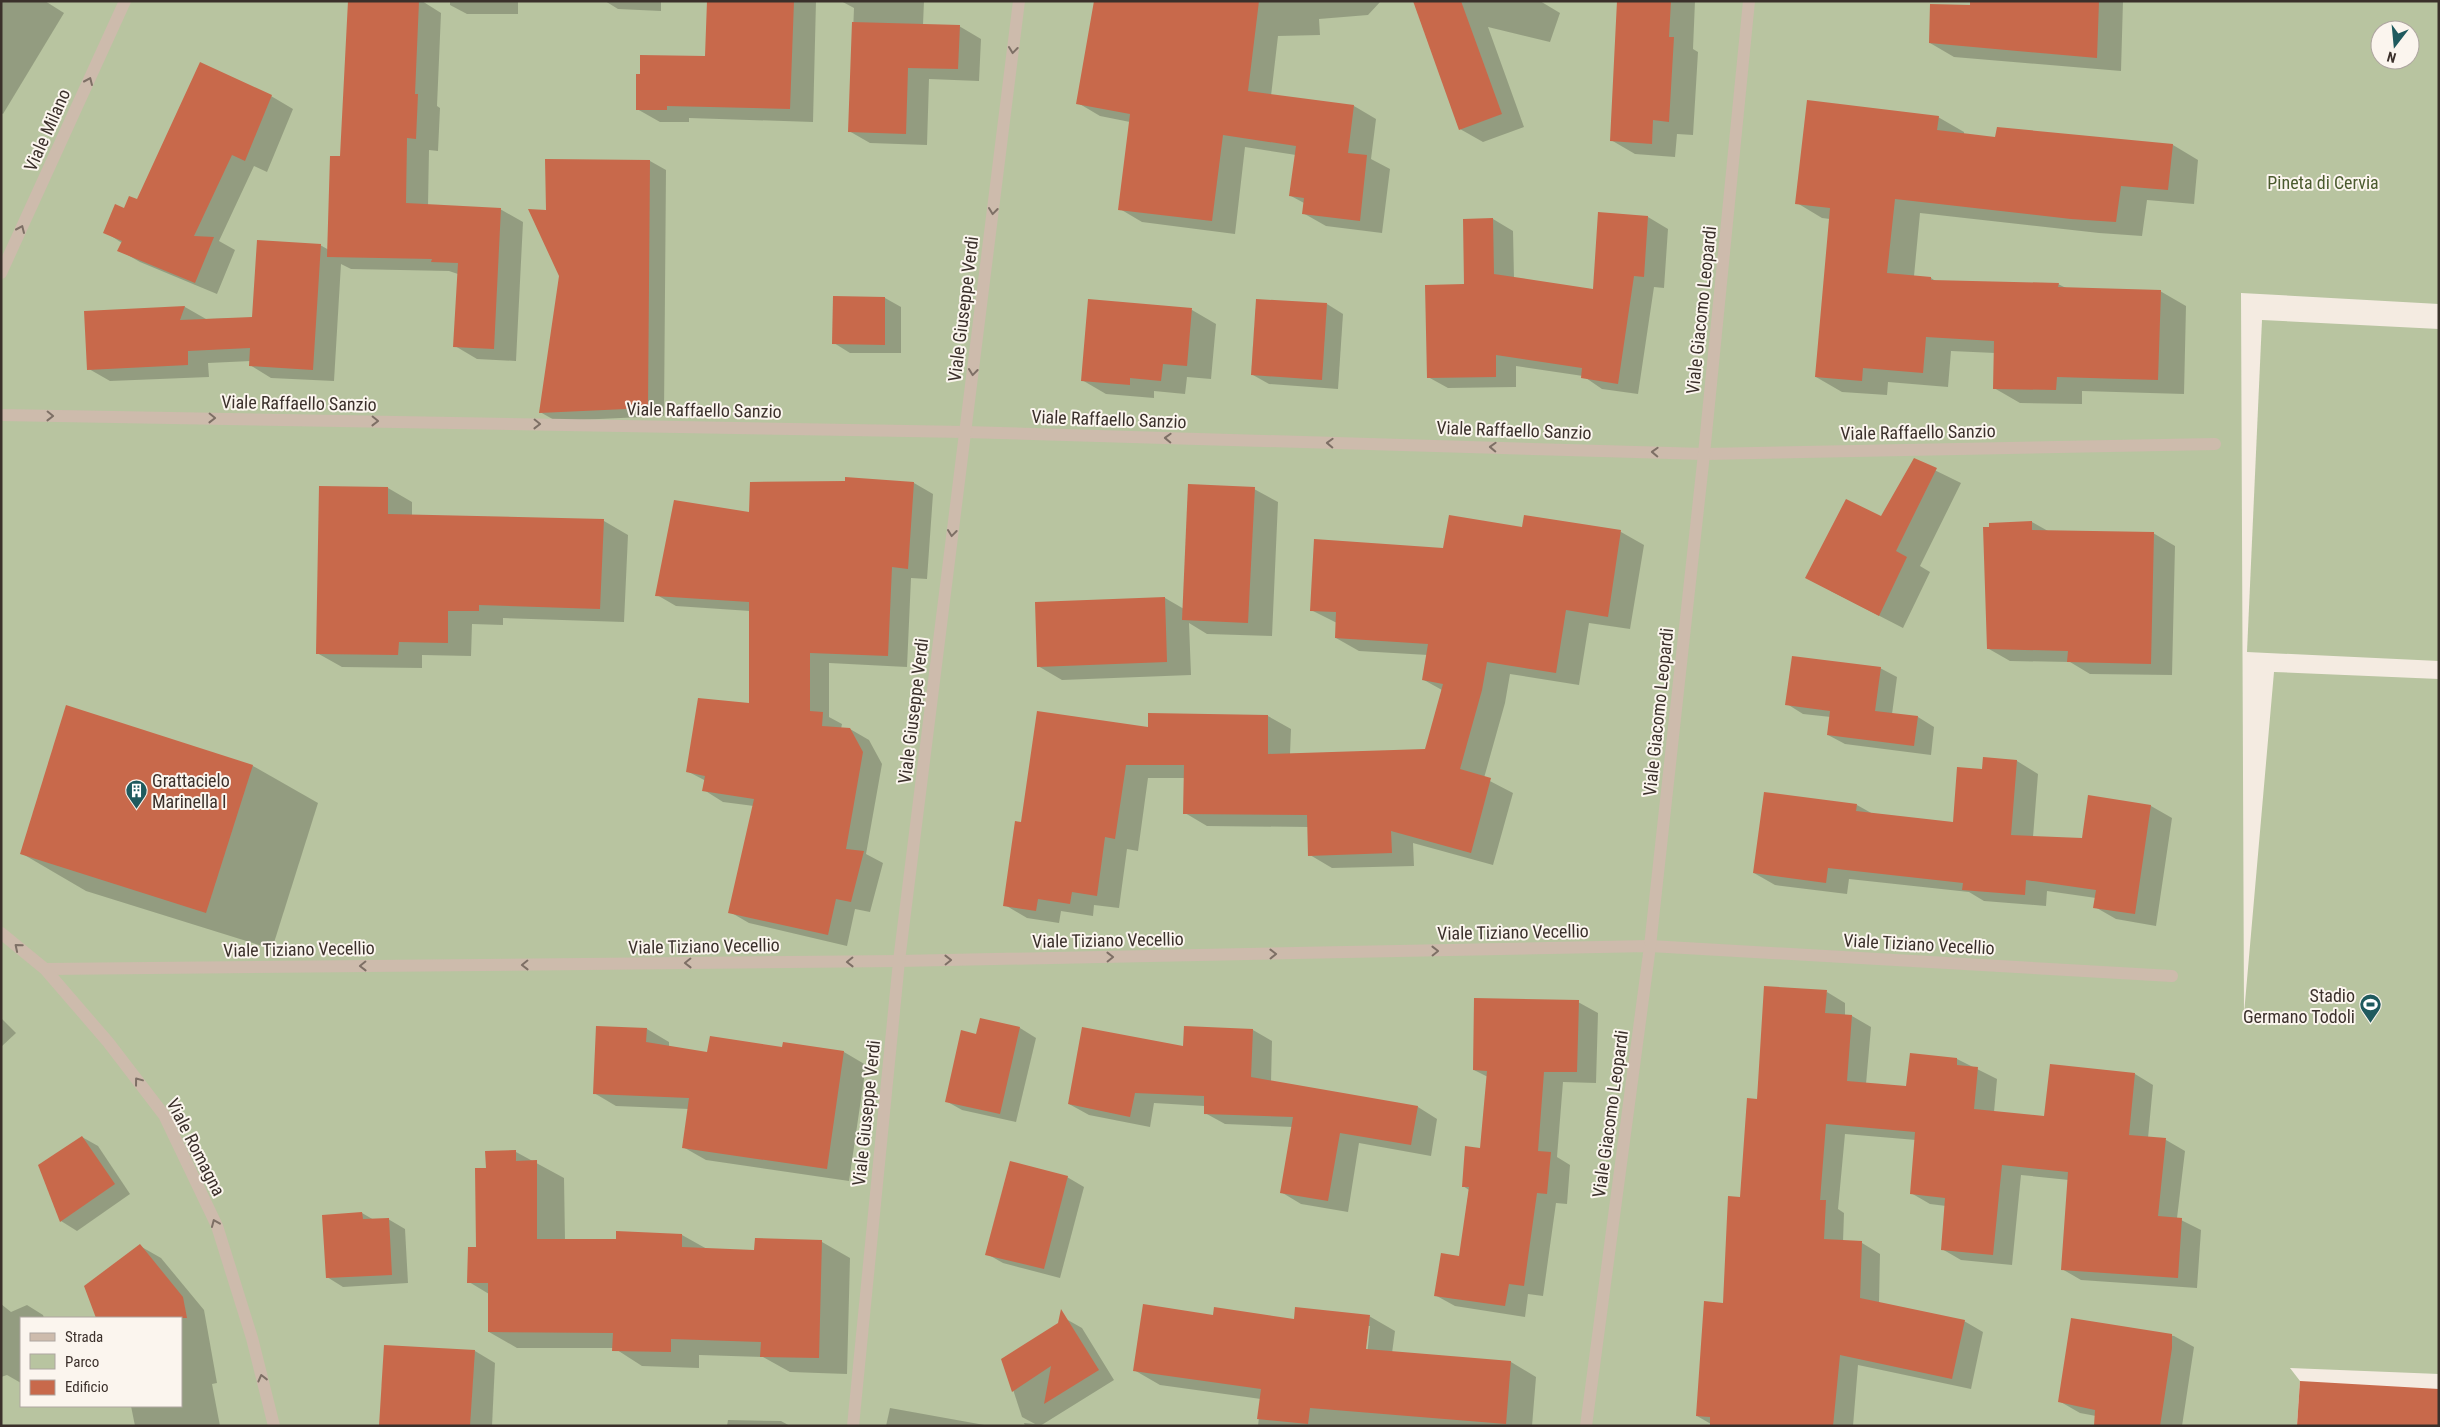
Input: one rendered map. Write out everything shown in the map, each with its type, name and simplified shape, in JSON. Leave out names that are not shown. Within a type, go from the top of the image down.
[{"type":"street","name":"Viale Milano","points":[[1,273],[125,1]]},
{"type":"street","name":"Viale Giuseppe Verdi","points":[[854,1426],[899,961],[1019,1]]},
{"type":"street","name":"Viale Giacomo Leopardi","points":[[1586,1426],[1650,946],[1704,454],[1749,1]]},
{"type":"street","name":"Viale Raffaello Sanzio","points":[[1,415],[965,432],[1704,454],[2216,444]]},
{"type":"street","name":"Viale Romagna","points":[[1,933],[45,969],[108,1042],[164,1115],[217,1226],[252,1338],[274,1426]]},
{"type":"street","name":"Viale Tiziano Vecellio","points":[[45,969],[899,961],[1650,946],[2172,976]]},
{"type":"green space","name":"Pineta di Cervia","points":[[1,1],[2439,1],[2439,304],[2241,293],[2244,1014],[2274,672],[2439,679],[2439,1374],[2290,1368],[2300,1381],[2297,1426],[1,1426]]},
{"type":"green space","points":[[2262,320],[2439,329],[2439,661],[2247,652]]},
{"type":"building","points":[[348,1],[419,1],[415,94],[418,94],[416,139],[407,138],[406,203],[501,208],[494,349],[453,347],[458,263],[431,262],[432,259],[327,257],[330,156],[340,156]]},
{"type":"building","points":[[707,1],[794,1],[790,109],[667,106],[667,110],[636,110],[636,74],[640,74],[640,55],[705,56]]},
{"type":"building","points":[[1094,1],[1259,1],[1248,91],[1354,105],[1348,153],[1367,155],[1360,221],[1302,214],[1304,198],[1289,196],[1296,146],[1223,135],[1212,221],[1118,210],[1130,114],[1076,104]]},
{"type":"building","points":[[1413,1],[1461,1],[1502,114],[1459,130]]},
{"type":"building","points":[[1617,1],[1671,1],[1669,37],[1674,37],[1669,122],[1653,120],[1652,144],[1610,141]]},
{"type":"building","points":[[1970,1],[2099,1],[2097,58],[1929,43],[1930,4],[1970,5]]},
{"type":"building","points":[[852,22],[960,25],[958,69],[908,68],[906,134],[848,132]]},
{"type":"building","points":[[200,62],[272,95],[245,161],[232,155],[194,236],[214,237],[195,283],[117,251],[122,241],[103,233],[115,204],[124,208],[129,196],[137,199]]},
{"type":"building","points":[[1807,100],[1939,116],[1937,130],[1995,137],[1997,127],[2173,144],[2168,190],[2121,186],[2116,222],[2071,219],[1895,199],[1887,273],[1931,277],[1931,280],[2059,283],[2058,287],[2161,290],[2158,380],[2057,377],[2056,390],[1993,389],[1994,341],[1926,337],[1923,373],[1863,368],[1862,381],[1815,377],[1830,208],[1795,204]]},
{"type":"building","points":[[545,159],[650,160],[648,408],[539,413],[559,276],[528,209],[546,210]]},
{"type":"building","points":[[1598,212],[1648,216],[1644,277],[1634,276],[1618,384],[1581,378],[1582,368],[1496,355],[1496,377],[1427,378],[1425,285],[1464,284],[1463,219],[1493,218],[1494,274],[1593,289]]},
{"type":"building","points":[[257,240],[321,244],[313,370],[249,366],[250,348],[188,351],[188,365],[87,370],[84,311],[185,306],[180,320],[252,317]]},
{"type":"building","points":[[833,296],[885,297],[885,345],[832,344]]},
{"type":"building","points":[[1088,299],[1192,308],[1187,366],[1163,364],[1161,381],[1130,378],[1130,385],[1081,381]]},
{"type":"building","points":[[1256,299],[1327,303],[1322,380],[1251,375]]},
{"type":"building","points":[[1914,458],[1937,468],[1896,551],[1907,557],[1879,616],[1805,578],[1846,499],[1881,516]]},
{"type":"building","points":[[845,477],[914,482],[908,569],[892,567],[888,656],[810,653],[810,711],[823,712],[822,726],[850,728],[863,752],[846,849],[864,851],[851,902],[836,899],[828,935],[728,913],[754,799],[702,791],[705,776],[686,772],[698,698],[749,703],[749,602],[655,596],[674,500],[749,512],[750,482],[845,481]]},
{"type":"building","points":[[1188,484],[1255,487],[1248,623],[1182,620]]},
{"type":"building","points":[[319,486],[388,487],[388,514],[604,519],[600,609],[479,605],[479,611],[448,611],[448,643],[399,642],[398,655],[316,654]]},
{"type":"building","points":[[1449,515],[1522,527],[1524,515],[1621,530],[1608,617],[1566,610],[1556,673],[1487,662],[1482,690],[1460,769],[1491,778],[1471,853],[1391,831],[1392,853],[1308,856],[1307,815],[1183,814],[1184,765],[1126,765],[1115,839],[1105,837],[1097,896],[1072,892],[1070,904],[1038,899],[1036,911],[1003,906],[1015,821],[1021,822],[1037,711],[1148,727],[1148,713],[1268,715],[1268,754],[1425,749],[1443,684],[1422,680],[1428,644],[1335,638],[1336,612],[1310,611],[1314,539],[1443,548]]},
{"type":"building","points":[[2032,521],[2032,530],[2154,532],[2151,664],[2067,662],[2068,651],[1987,649],[1983,527],[1989,527],[1989,523]]},
{"type":"building","points":[[1165,597],[1167,662],[1037,667],[1035,602]]},
{"type":"building","points":[[1792,656],[1881,667],[1875,711],[1918,716],[1914,746],[1827,735],[1830,711],[1785,705]]},
{"type":"building","name":"Grattacielo Marinella I","points":[[66,705],[253,765],[206,913],[20,854]]},
{"type":"building","points":[[1983,757],[2017,760],[2011,835],[2082,838],[2088,795],[2151,805],[2135,914],[2093,908],[2096,890],[2026,880],[2025,895],[1962,890],[1963,883],[1828,868],[1826,883],[1753,873],[1764,792],[1857,804],[1856,811],[1953,822],[1957,767],[1982,769]]},
{"type":"building","points":[[1764,986],[1827,990],[1825,1013],[1852,1015],[1847,1081],[1906,1086],[1910,1053],[1957,1058],[1957,1065],[1978,1067],[1974,1109],[2044,1116],[2050,1064],[2135,1073],[2129,1135],[2166,1138],[2158,1216],[2182,1218],[2178,1278],[2061,1270],[2068,1172],[2002,1165],[1993,1255],[1941,1250],[1945,1198],[1910,1194],[1915,1132],[1826,1124],[1820,1200],[1826,1200],[1824,1239],[1862,1241],[1860,1298],[1965,1320],[1952,1379],[1840,1355],[1833,1426],[1710,1426],[1710,1417],[1696,1416],[1704,1301],[1723,1303],[1728,1196],[1740,1197],[1747,1098],[1757,1099]]},
{"type":"building","points":[[1474,998],[1579,1000],[1577,1072],[1544,1072],[1538,1151],[1551,1152],[1547,1194],[1537,1193],[1524,1286],[1509,1284],[1505,1306],[1434,1296],[1441,1253],[1459,1256],[1469,1187],[1462,1187],[1465,1146],[1480,1148],[1487,1071],[1473,1070]]},
{"type":"building","points":[[980,1018],[1020,1027],[1000,1114],[945,1102],[961,1030],[976,1034]]},
{"type":"building","points":[[596,1026],[647,1028],[646,1042],[707,1052],[710,1036],[782,1047],[783,1042],[844,1051],[827,1169],[682,1148],[689,1098],[593,1094]]},
{"type":"building","points":[[1184,1026],[1253,1029],[1251,1077],[1418,1106],[1411,1145],[1340,1133],[1328,1201],[1280,1193],[1293,1117],[1204,1114],[1204,1096],[1135,1093],[1130,1117],[1068,1104],[1082,1027],[1183,1046]]},
{"type":"building","points":[[82,1136],[115,1184],[60,1222],[38,1165]]},
{"type":"building","points":[[516,1150],[516,1161],[537,1160],[537,1239],[616,1239],[616,1231],[682,1234],[682,1247],[754,1250],[755,1238],[822,1240],[819,1358],[760,1357],[761,1342],[671,1339],[671,1352],[612,1351],[613,1333],[488,1332],[488,1283],[467,1283],[468,1247],[476,1247],[475,1168],[486,1168],[485,1151]]},
{"type":"building","points":[[1010,1161],[1068,1176],[1044,1269],[985,1255]]},
{"type":"building","points":[[362,1212],[363,1219],[389,1218],[392,1275],[326,1278],[322,1215]]},
{"type":"building","points":[[140,1244],[183,1297],[187,1318],[96,1317],[84,1286]]},
{"type":"building","points":[[1143,1304],[1213,1315],[1214,1307],[1294,1319],[1295,1307],[1370,1315],[1366,1349],[1511,1361],[1506,1424],[1310,1408],[1308,1424],[1257,1419],[1261,1389],[1133,1371]]},
{"type":"building","points":[[1061,1309],[1099,1370],[1044,1404],[1051,1366],[1012,1392],[1001,1359],[1058,1323]]},
{"type":"building","points":[[2071,1318],[2172,1334],[2172,1348],[2160,1426],[2094,1426],[2095,1410],[2058,1402]]},
{"type":"building","points":[[384,1345],[475,1350],[470,1426],[379,1426]]},
{"type":"building","points":[[2300,1381],[2439,1389],[2439,1426],[2297,1426]]},
{"type":"place","name":"Grattacielo Marinella I","points":[[136,809]]},
{"type":"place","name":"Stadio Germano Todoli","points":[[2371,1024]]}]
